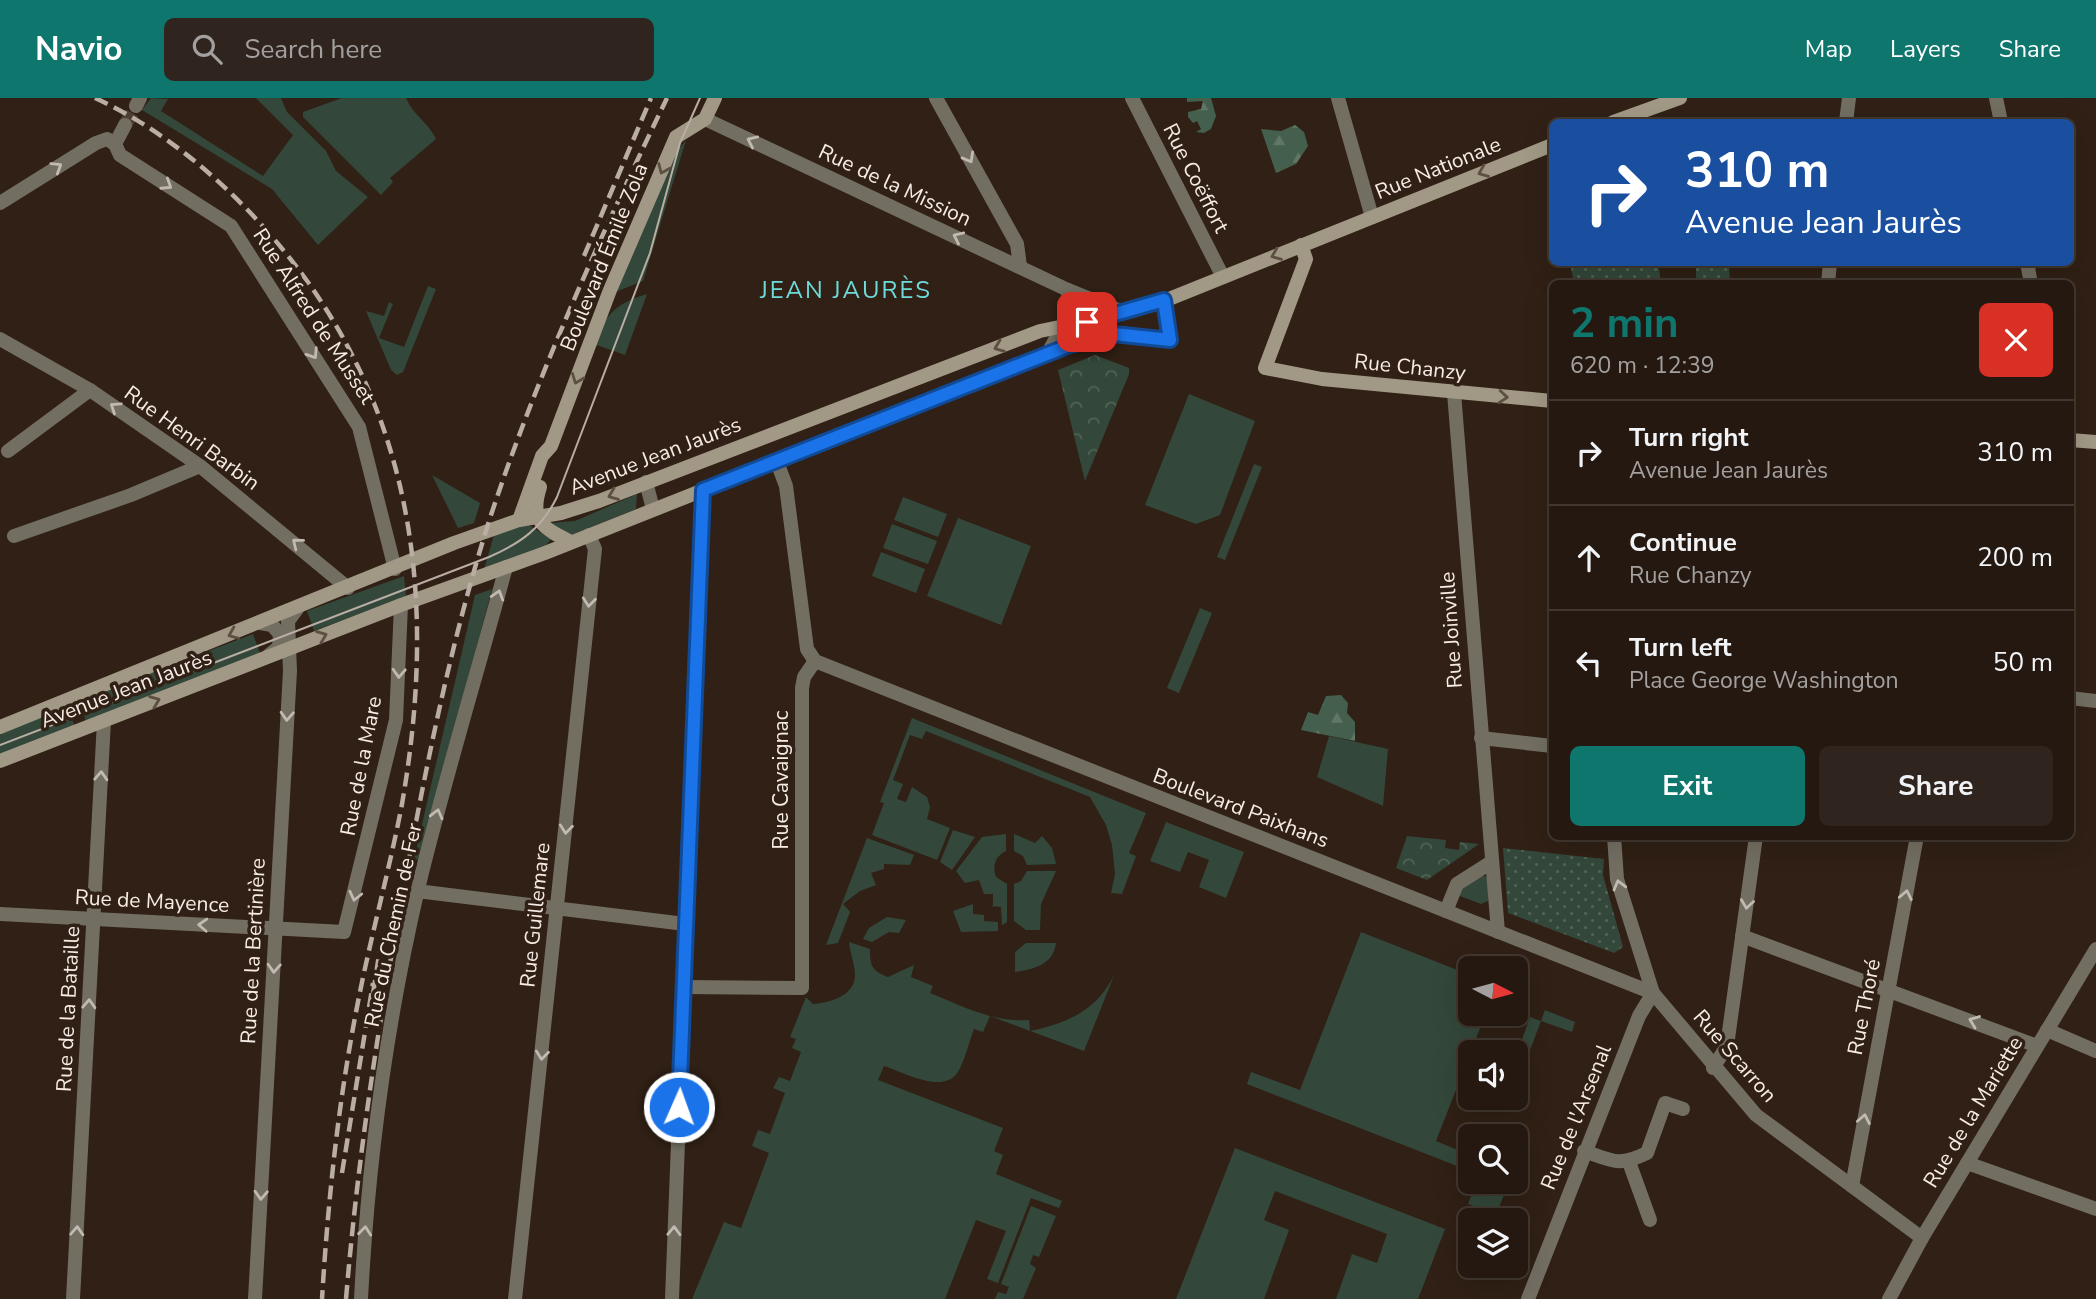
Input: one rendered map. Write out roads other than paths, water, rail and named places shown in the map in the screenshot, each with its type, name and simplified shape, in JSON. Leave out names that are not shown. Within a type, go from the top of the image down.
[{"type":"main road","points":[[705,119],[715,98]]},
{"type":"main road","points":[[1621,119],[1680,98]]},
{"type":"main road","name":"Boulevard Émile Zola","points":[[537,516],[536,502],[551,459],[551,446],[610,290],[677,137],[705,119]]},
{"type":"main road","name":"Rue Nationale","points":[[1223,276],[1549,146]]},
{"type":"main road","name":"Rue Chanzy","points":[[1301,245],[1306,258],[1265,368],[1322,379],[1549,401]]},
{"type":"main road","name":"Avenue Jean Jaurès","points":[[0,727],[519,520],[576,509],[647,485],[762,437],[1040,331],[1164,300],[1223,276]]},
{"type":"main road","name":"Avenue Jean Jaurès","points":[[0,761],[571,542],[1070,345],[1114,334],[1170,340],[1164,300]]},
{"type":"main road","points":[[2074,440],[2096,442]]},
{"type":"main road","name":"Boulevard Émile Zola","points":[[519,520],[542,456],[551,446]]},
{"type":"main road","points":[[537,516],[548,530],[571,542]]},
{"type":"street","points":[[936,98],[1017,244],[1020,266]]},
{"type":"street","name":"Rue Coëffort","points":[[1132,98],[1223,276]]},
{"type":"street","points":[[1338,98],[1372,217]]},
{"type":"street","points":[[1846,119],[1849,98]]},
{"type":"street","points":[[1996,98],[2000,119]]},
{"type":"street","name":"Rue de la Mission","points":[[705,119],[1068,290],[1123,312]]},
{"type":"street","points":[[0,203],[96,143],[107,139],[115,144],[125,125]]},
{"type":"street","name":"Rue Alfred de Musset","points":[[115,144],[120,155],[231,226],[359,427],[395,569]]},
{"type":"street","points":[[1048,353],[1069,314],[1068,290]]},
{"type":"street","name":"Rue Henri Barbin","points":[[0,339],[90,390],[200,466],[348,588]]},
{"type":"street","points":[[8,451],[90,390]]},
{"type":"street","name":"Rue Joinville","points":[[1454,393],[1490,863],[1498,932]]},
{"type":"street","points":[[777,461],[786,486],[807,649],[815,661]]},
{"type":"street","points":[[14,536],[131,495],[200,466]]},
{"type":"street","points":[[647,485],[653,509]]},
{"type":"street","points":[[672,1299],[703,490]]},
{"type":"street","name":"Rue Guillemare","points":[[515,1299],[595,549],[589,535]]},
{"type":"street","name":"Rue du Chemin de Fer","points":[[361,1299],[375,1140],[417,891],[467,700],[506,567]]},
{"type":"street","name":"Rue de la Mare","points":[[344,932],[396,720],[401,605]]},
{"type":"street","name":"Rue de la Bertinière","points":[[255,1299],[291,648],[288,621],[296,609]]},
{"type":"street","points":[[260,623],[275,626],[281,639],[276,651],[267,657]]},
{"type":"street","name":"Boulevard Paixhans","points":[[815,661],[1653,993]]},
{"type":"street","name":"Rue Cavaignac","points":[[683,987],[802,988],[802,688],[804,677],[815,661]]},
{"type":"street","points":[[2074,698],[2096,701]]},
{"type":"street","name":"Rue de la Bataille","points":[[73,1299],[104,721]]},
{"type":"street","points":[[1481,738],[1549,746]]},
{"type":"street","name":"Rue Scarron","points":[[1614,840],[1617,879],[1653,993],[1713,1068],[1756,1115],[1922,1238]]},
{"type":"street","points":[[1713,1068],[1727,1046],[1755,840]]},
{"type":"street","name":"Rue Thoré","points":[[1852,1186],[1916,840]]},
{"type":"street","points":[[1446,911],[1457,884],[1470,873],[1490,863]]},
{"type":"street","points":[[417,891],[685,924]]},
{"type":"street","name":"Rue de Mayence","points":[[0,914],[344,932]]},
{"type":"street","points":[[1742,936],[1889,988],[2038,1046]]},
{"type":"street","name":"Rue de la Mariette","points":[[1889,1299],[1922,1238],[2096,948]]},
{"type":"street","name":"Rue de l'Arsenal","points":[[1528,1299],[1639,1016],[1653,993]]},
{"type":"street","points":[[2047,1030],[2096,1051]]},
{"type":"street","points":[[1584,1151],[1620,1164],[1629,1162],[1647,1153],[1665,1102],[1683,1109]]},
{"type":"street","points":[[1629,1162],[1650,1220]]},
{"type":"street","points":[[1967,1163],[2096,1209]]},
{"type":"tunnel","points":[[125,125],[136,106]]},
{"type":"tram line","points":[[0,745],[489,557],[511,546],[537,526],[557,497],[650,253],[680,143],[700,98]]},
{"type":"railway","points":[[95,98],[154,131],[209,173],[259,222],[302,274],[341,335],[372,397],[394,462],[408,528],[416,595],[417,664],[412,733],[402,804],[362,982],[344,1080],[322,1299]]},
{"type":"railway","points":[[584,256],[651,98]]},
{"type":"railway","points":[[346,1299],[363,1137],[388,977],[424,780],[465,602],[509,462],[550,356],[667,98]]},
{"type":"railway","points":[[373,994],[381,942]]},
{"type":"railway","points":[[342,1173],[373,983]]},
{"type":"district","name":"JEAN JAURÈS","points":[[846,290]]}]
